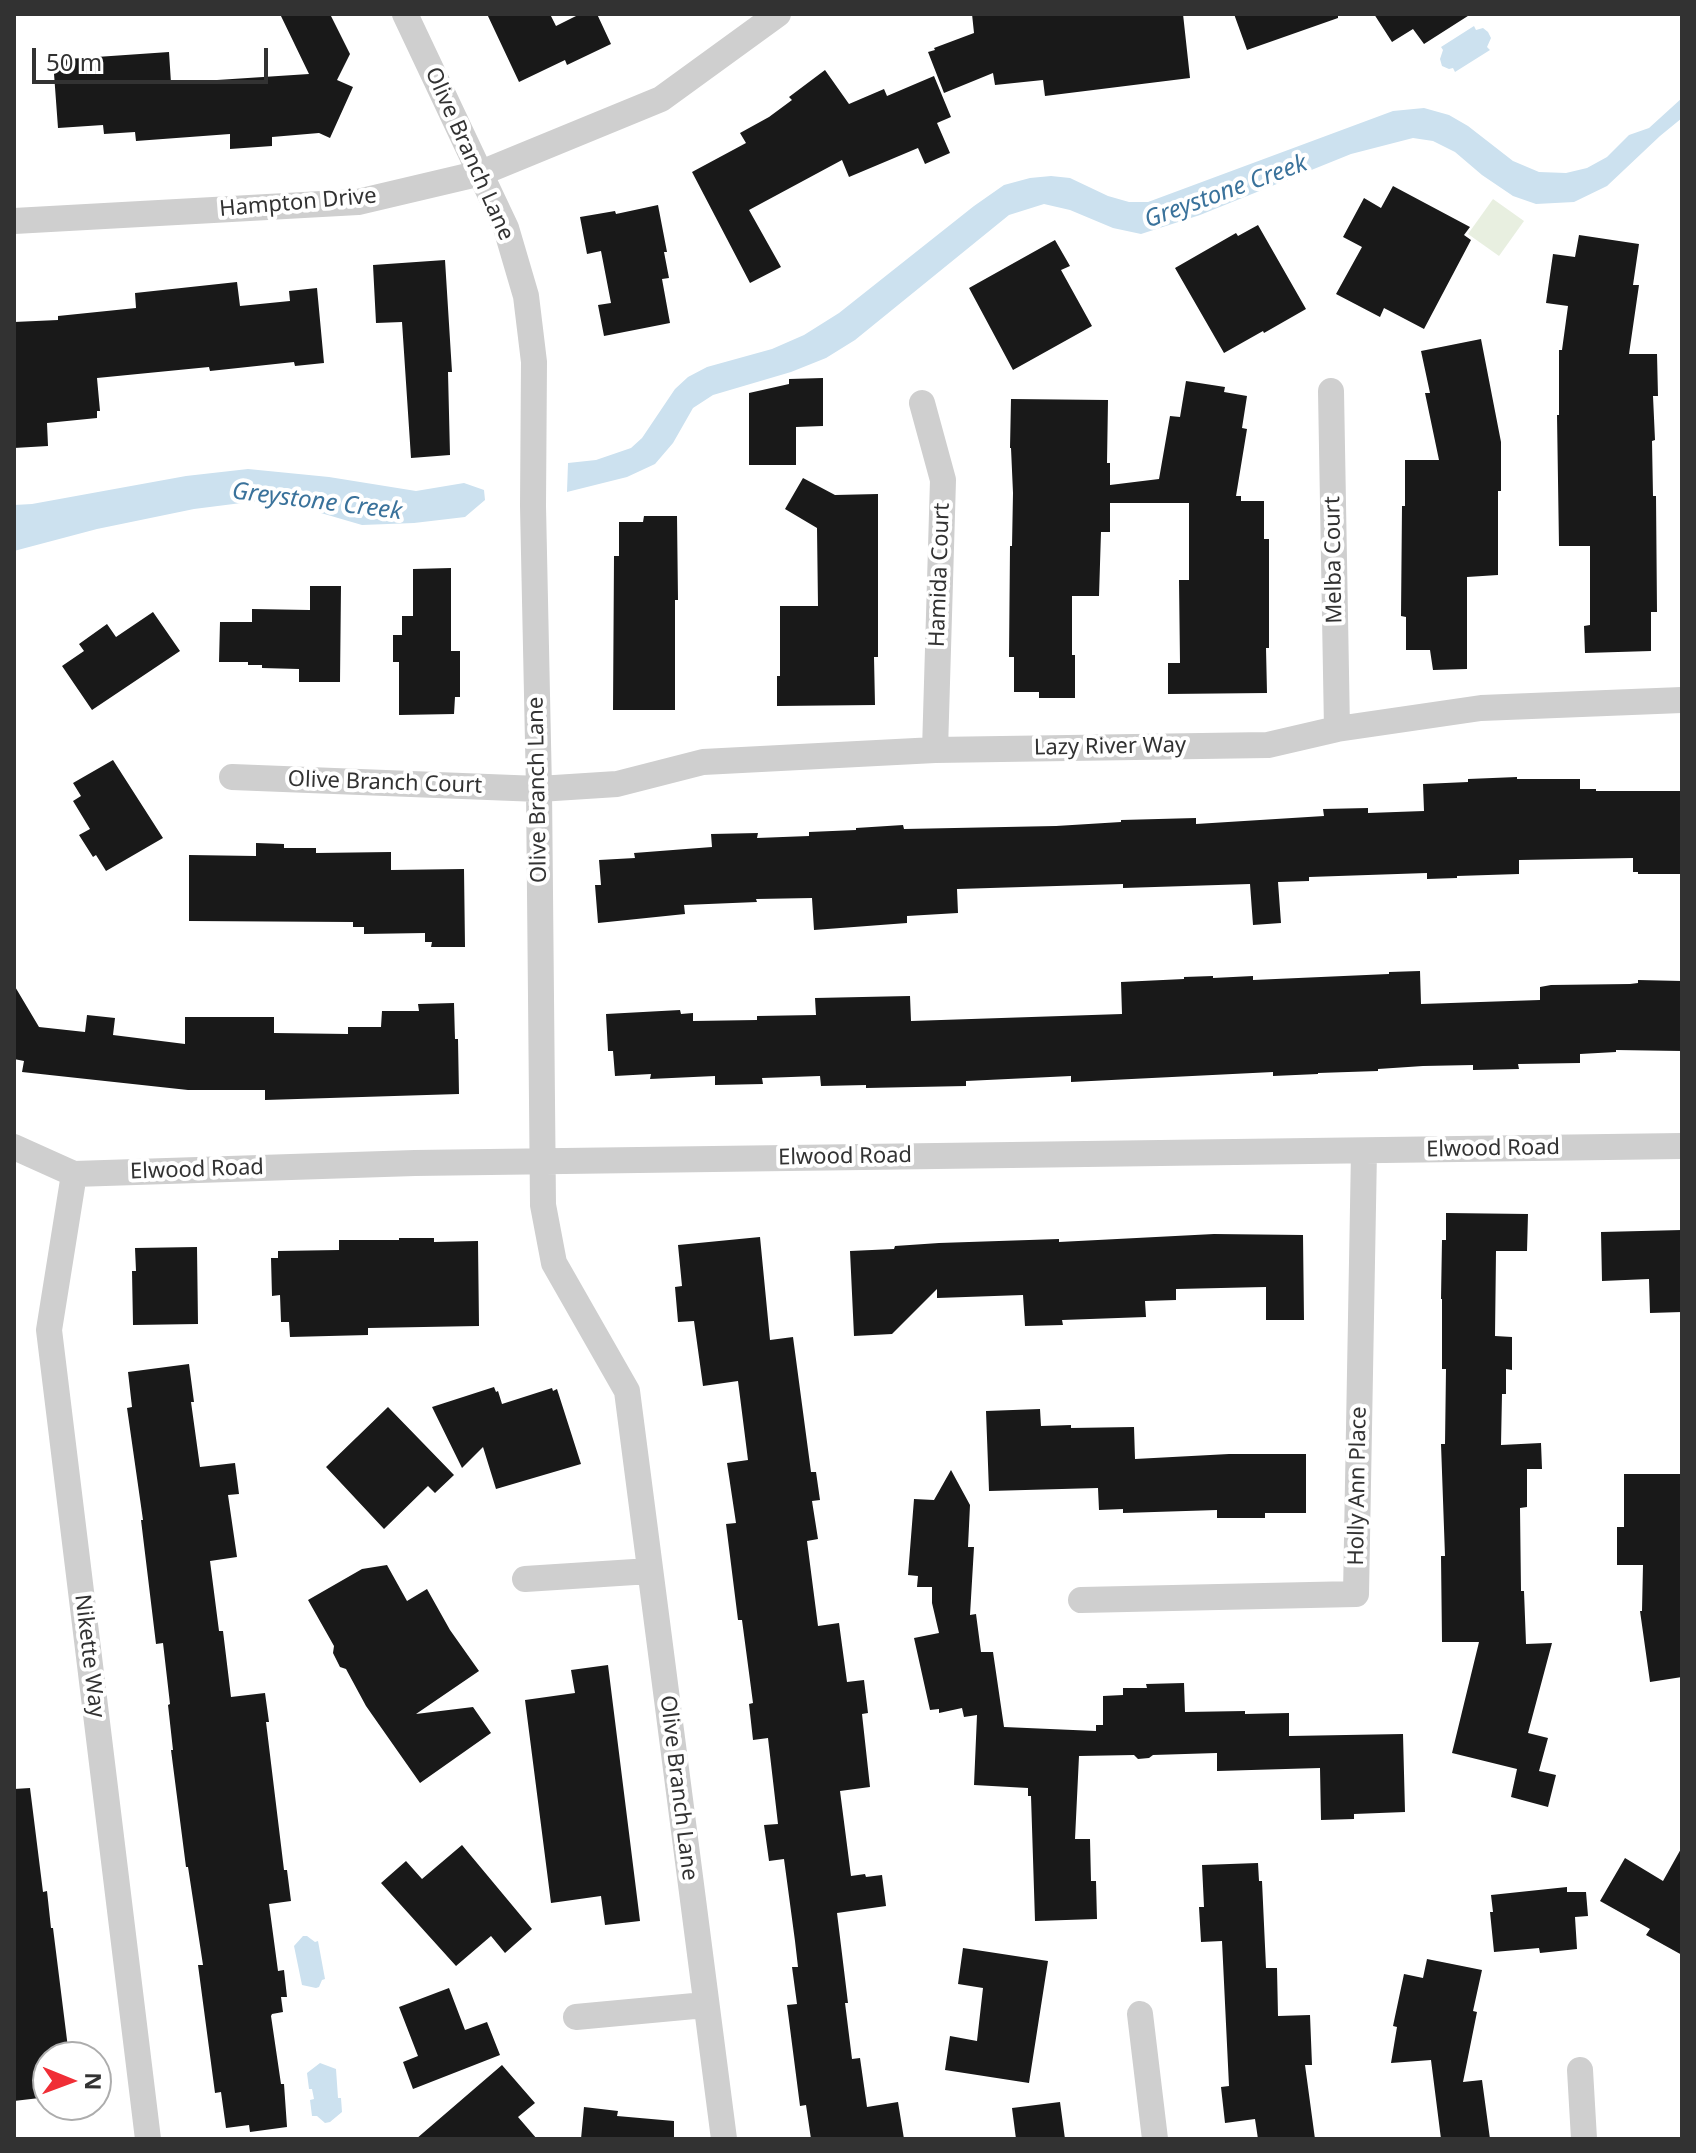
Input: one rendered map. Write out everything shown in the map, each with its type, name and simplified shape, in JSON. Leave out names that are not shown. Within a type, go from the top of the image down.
[{"type":"street","name":"Olive Branch Lane","points":[[405,14],[506,228],[526,296],[534,362],[533,506],[543,1205],[554,1263],[627,1391],[724,2139]]},
{"type":"street","name":"Hampton Drive","points":[[14,221],[358,202],[481,173],[661,99],[778,14]]},
{"type":"street","name":"Melba Court","points":[[1331,391],[1337,729]]},
{"type":"street","name":"Hamida Court","points":[[922,403],[943,480],[935,750]]},
{"type":"street","name":"Lazy River Way","points":[[539,789],[617,784],[703,762],[935,750],[1268,745],[1337,729],[1481,708],[1682,700]]},
{"type":"street","name":"Olive Branch Court","points":[[232,777],[539,789]]},
{"type":"street","name":"Elwood Road","points":[[14,1147],[74,1174],[400,1163],[1682,1146]]},
{"type":"street","name":"Holly Ann Place","points":[[1081,1600],[1356,1594],[1364,1151]]},
{"type":"street","name":"Nikette Way","points":[[74,1174],[49,1330],[148,2139]]},
{"type":"street","points":[[525,1579],[650,1571]]},
{"type":"street","points":[[576,2017],[705,2005]]},
{"type":"street","points":[[1140,2014],[1155,2139]]},
{"type":"street","points":[[1580,2070],[1584,2139]]},
{"type":"green space","points":[[1493,199],[1524,221],[1499,256],[1468,234]]},
{"type":"water","points":[[1474,26],[1476,30],[1483,28],[1488,32],[1491,38],[1487,47],[1490,50],[1455,72],[1453,68],[1442,66],[1441,47]]},
{"type":"water","name":"Greystone Creek","points":[[1682,98],[1682,118],[1607,186],[1574,202],[1536,204],[1513,196],[1455,152],[1433,141],[1413,138],[1351,154],[1200,215],[1141,234],[1113,228],[1070,210],[1044,204],[1009,215],[855,340],[826,358],[791,372],[713,395],[693,408],[673,443],[655,464],[627,477],[567,492],[568,463],[596,460],[631,448],[642,438],[675,389],[688,377],[707,367],[772,349],[804,335],[839,313],[1004,185],[1030,178],[1070,178],[1108,196],[1129,202],[1148,202],[1393,111],[1424,108],[1449,115],[1468,126],[1513,161],[1539,172],[1566,173],[1587,168],[1607,157],[1629,135],[1649,128]]},
{"type":"water","name":"Greystone Creek","points":[[248,469],[329,477],[416,491],[464,483],[484,490],[485,500],[465,517],[362,525],[273,499],[194,509],[97,529],[14,551],[14,505],[186,476]]},
{"type":"water","points":[[303,1936],[318,1941],[325,1979],[316,1988],[302,1985],[294,1946]]},
{"type":"water","points":[[320,2063],[336,2069],[338,2098],[341,2098],[342,2112],[325,2123],[312,2116],[310,2100],[314,2099],[307,2073]]},
{"type":"building","points":[[280,14],[330,14],[350,54],[337,80],[353,87],[330,138],[319,133],[272,137],[272,146],[230,149],[230,134],[136,141],[135,132],[104,134],[103,125],[58,128],[53,60],[169,52],[171,83],[309,74]]},
{"type":"building","points":[[487,14],[550,14],[556,26],[580,14],[597,14],[611,44],[567,65],[565,60],[519,82]]},
{"type":"building","points":[[972,14],[1183,14],[1190,78],[1045,96],[1043,80],[995,85],[993,73],[944,93],[928,52],[974,33]]},
{"type":"building","points":[[1234,14],[1338,14],[1338,18],[1247,50]]},
{"type":"building","points":[[1374,14],[1471,14],[1424,44],[1413,29],[1392,42]]},
{"type":"building","points":[[825,70],[849,104],[884,89],[887,96],[934,76],[951,117],[937,123],[950,153],[925,164],[918,148],[849,177],[842,160],[749,210],[781,267],[750,283],[692,172],[746,143],[740,133],[792,100],[789,97]]},
{"type":"building","points":[[1393,186],[1470,227],[1464,235],[1471,240],[1424,329],[1384,308],[1380,317],[1336,294],[1362,247],[1343,237],[1364,198],[1381,208]]},
{"type":"building","points":[[658,205],[667,252],[664,252],[669,278],[662,279],[670,323],[604,336],[598,305],[611,303],[601,251],[587,254],[580,217],[615,211],[616,214]]},
{"type":"building","points":[[1258,225],[1306,309],[1224,353],[1175,268],[1236,233],[1238,236]]},
{"type":"building","points":[[1579,235],[1639,244],[1633,285],[1639,285],[1629,354],[1657,354],[1658,396],[1653,396],[1655,440],[1652,441],[1657,612],[1651,612],[1651,651],[1585,653],[1584,626],[1590,625],[1590,546],[1559,546],[1559,350],[1562,350],[1568,306],[1546,303],[1553,254],[1575,257]]},
{"type":"building","points":[[1055,240],[1070,266],[1061,270],[1092,326],[1013,370],[969,288]]},
{"type":"building","points":[[445,260],[452,372],[448,372],[450,455],[411,458],[402,322],[376,323],[373,265]]},
{"type":"building","points":[[237,282],[240,306],[290,301],[289,291],[317,288],[324,363],[295,366],[294,362],[210,371],[209,367],[97,378],[100,411],[97,411],[97,418],[47,423],[48,446],[14,448],[14,322],[58,320],[58,316],[136,308],[135,293]]},
{"type":"building","points":[[1481,339],[1501,442],[1498,575],[1467,577],[1467,669],[1433,670],[1430,650],[1406,650],[1406,617],[1401,616],[1405,460],[1439,460],[1425,393],[1430,393],[1421,351]]},
{"type":"building","points":[[823,378],[823,426],[796,427],[796,465],[749,465],[749,393],[789,384],[789,379]]},
{"type":"building","points":[[1186,381],[1225,387],[1224,392],[1247,396],[1242,428],[1247,429],[1236,496],[1241,496],[1241,501],[1264,501],[1264,539],[1269,539],[1267,693],[1168,694],[1168,663],[1180,663],[1179,580],[1189,580],[1189,503],[1110,503],[1110,532],[1101,532],[1099,596],[1072,596],[1075,698],[1039,698],[1039,692],[1014,692],[1014,657],[1009,657],[1013,493],[1011,399],[1108,400],[1107,463],[1110,463],[1110,485],[1159,479],[1170,416],[1180,417]]},
{"type":"building","points":[[803,478],[835,495],[878,494],[875,705],[777,706],[780,606],[818,606],[817,528],[785,509]]},
{"type":"building","points":[[644,516],[677,516],[675,710],[613,710],[614,556],[619,556],[619,522],[643,522]]},
{"type":"building","points":[[451,568],[451,651],[460,651],[460,697],[455,697],[454,714],[399,715],[399,662],[393,662],[393,635],[402,635],[402,616],[413,616],[413,569]]},
{"type":"building","points":[[310,586],[341,586],[340,682],[299,682],[299,669],[262,668],[262,665],[248,665],[248,662],[219,662],[220,622],[252,622],[252,609],[310,610]]},
{"type":"building","points":[[153,612],[180,651],[92,710],[62,666],[84,651],[79,644],[107,624],[116,637]]},
{"type":"building","points":[[113,760],[163,838],[106,871],[79,835],[90,829],[73,801],[81,796],[73,783]]},
{"type":"building","points":[[1517,777],[1580,779],[1580,789],[1596,791],[1682,791],[1682,874],[1638,874],[1633,872],[1633,858],[1519,860],[1519,874],[1457,878],[1427,879],[1427,873],[1309,877],[1309,881],[1278,882],[1281,923],[1253,925],[1250,884],[957,889],[958,913],[907,916],[907,923],[814,930],[812,898],[684,905],[685,914],[598,923],[595,885],[601,885],[599,860],[635,858],[634,853],[712,847],[711,834],[758,833],[757,838],[809,836],[809,832],[903,825],[904,829],[1056,826],[1196,818],[1196,824],[1324,816],[1323,809],[1368,808],[1368,813],[1424,811],[1423,784]]},
{"type":"building","points":[[256,843],[284,844],[284,848],[316,848],[316,853],[391,852],[391,870],[464,869],[465,947],[431,947],[432,942],[425,942],[425,933],[364,934],[364,927],[353,927],[353,922],[189,921],[189,855],[256,856]]},
{"type":"building","points":[[1420,971],[1421,1004],[1540,1000],[1540,987],[1551,985],[1682,981],[1682,1051],[1616,1050],[1580,1054],[1580,1063],[1518,1064],[1519,1069],[1473,1070],[1473,1065],[1423,1066],[1318,1074],[1273,1076],[1273,1072],[1071,1082],[1071,1076],[966,1081],[966,1086],[866,1088],[866,1085],[821,1086],[820,1076],[762,1078],[763,1084],[715,1085],[715,1076],[650,1079],[651,1074],[615,1076],[613,1051],[608,1051],[606,1014],[680,1010],[681,1014],[693,1013],[693,1021],[757,1020],[757,1016],[816,1015],[815,998],[910,996],[911,1021],[1122,1014],[1121,982],[1213,976],[1253,976],[1253,980]]},
{"type":"building","points":[[14,985],[39,1027],[85,1032],[87,1015],[115,1018],[113,1035],[185,1044],[185,1017],[274,1017],[274,1033],[348,1034],[348,1027],[381,1027],[382,1011],[419,1011],[418,1004],[454,1003],[459,1094],[265,1100],[265,1090],[188,1090],[22,1072],[24,1061],[14,1059]]},
{"type":"building","points":[[1446,1213],[1528,1214],[1527,1251],[1496,1251],[1495,1336],[1512,1337],[1512,1370],[1506,1369],[1506,1394],[1502,1394],[1501,1445],[1541,1443],[1542,1469],[1527,1469],[1527,1507],[1520,1508],[1521,1591],[1524,1591],[1526,1644],[1552,1643],[1528,1733],[1548,1738],[1539,1771],[1556,1775],[1548,1807],[1511,1797],[1517,1769],[1452,1753],[1479,1642],[1442,1642],[1441,1556],[1445,1556],[1441,1444],[1445,1444],[1446,1369],[1442,1369],[1441,1299],[1442,1240],[1446,1240]]},
{"type":"building","points":[[1682,1230],[1682,1312],[1650,1313],[1649,1279],[1602,1281],[1601,1232]]},
{"type":"building","points":[[1214,1234],[1303,1235],[1304,1320],[1266,1320],[1266,1287],[1176,1289],[1176,1300],[1145,1301],[1146,1317],[1062,1320],[1063,1325],[1025,1326],[1023,1295],[937,1298],[937,1289],[892,1334],[854,1336],[850,1251],[939,1243],[1059,1239],[1059,1242]]},
{"type":"building","points":[[760,1237],[770,1340],[793,1337],[811,1472],[816,1472],[820,1500],[812,1501],[818,1539],[807,1541],[818,1626],[839,1623],[847,1682],[864,1680],[868,1713],[862,1714],[870,1787],[840,1791],[851,1876],[882,1875],[886,1906],[837,1913],[852,2059],[860,2058],[867,2107],[898,2102],[904,2139],[811,2139],[806,2105],[800,2106],[787,2005],[797,2004],[792,1967],[798,1967],[795,1941],[784,1859],[769,1861],[764,1825],[778,1824],[768,1738],[753,1740],[749,1704],[753,1703],[742,1620],[738,1620],[726,1524],[736,1523],[727,1463],[748,1460],[738,1381],[703,1386],[694,1321],[678,1322],[675,1287],[682,1286],[678,1245]]},
{"type":"building","points":[[434,1238],[434,1242],[478,1241],[479,1326],[368,1328],[368,1335],[290,1337],[289,1322],[281,1322],[280,1295],[272,1296],[271,1258],[278,1258],[278,1251],[339,1250],[339,1240]]},
{"type":"building","points":[[197,1247],[198,1324],[133,1325],[132,1271],[136,1271],[135,1248]]},
{"type":"building","points":[[189,1364],[200,1467],[235,1463],[239,1494],[228,1495],[237,1557],[210,1561],[231,1697],[265,1693],[284,1870],[287,1870],[291,1901],[269,1904],[278,1971],[284,1970],[287,1997],[281,1997],[283,2012],[271,2016],[281,2084],[284,2084],[287,2127],[250,2132],[249,2125],[226,2128],[221,2092],[215,2093],[198,1965],[203,1965],[171,1750],[170,1704],[163,1643],[156,1644],[127,1408],[132,1407],[128,1372]]},
{"type":"building","points":[[494,1387],[502,1404],[557,1389],[581,1464],[496,1489],[483,1447],[462,1468],[432,1407]]},
{"type":"building","points":[[388,1407],[454,1475],[435,1493],[428,1486],[384,1529],[326,1467]]},
{"type":"building","points":[[1040,1409],[1041,1426],[1134,1427],[1135,1459],[1306,1454],[1306,1513],[1265,1513],[1265,1518],[1217,1518],[1217,1510],[1123,1513],[1123,1509],[1099,1510],[1098,1488],[989,1491],[986,1411]]},
{"type":"building","points":[[951,1470],[970,1505],[968,1547],[974,1547],[970,1615],[976,1614],[981,1652],[993,1652],[1004,1727],[1096,1731],[1096,1725],[1103,1725],[1103,1696],[1123,1695],[1123,1688],[1147,1688],[1146,1684],[1184,1683],[1185,1712],[1289,1713],[1289,1736],[1403,1734],[1405,1812],[1354,1814],[1354,1819],[1321,1820],[1320,1768],[1217,1771],[1217,1753],[1153,1755],[1138,1759],[1134,1755],[1079,1756],[1075,1839],[1090,1839],[1091,1881],[1096,1881],[1097,1919],[1035,1921],[1031,1796],[1028,1796],[1028,1788],[974,1785],[977,1715],[964,1717],[962,1708],[939,1713],[939,1709],[930,1710],[914,1638],[939,1633],[932,1603],[932,1587],[917,1587],[918,1576],[908,1575],[914,1499],[934,1500]]},
{"type":"building","points":[[1624,1474],[1682,1474],[1682,1677],[1650,1682],[1640,1611],[1643,1565],[1617,1565],[1617,1527],[1624,1527]]},
{"type":"building","points":[[387,1565],[407,1601],[427,1589],[450,1630],[479,1671],[416,1714],[473,1707],[491,1733],[420,1783],[366,1706],[346,1669],[340,1667],[333,1653],[334,1646],[308,1600],[362,1569]]},
{"type":"building","points":[[608,1665],[640,1921],[605,1925],[601,1896],[551,1903],[525,1700],[575,1693],[571,1670]]},
{"type":"building","points":[[30,1788],[43,1892],[47,1891],[53,1928],[67,2041],[32,2041],[32,2099],[14,2101],[14,1789]]},
{"type":"building","points":[[462,1845],[532,1929],[505,1953],[491,1936],[456,1966],[381,1883],[406,1861],[422,1879]]},
{"type":"building","points":[[1682,1847],[1682,1955],[1646,1935],[1650,1929],[1600,1901],[1625,1858],[1663,1881]]},
{"type":"building","points":[[1258,1863],[1259,1881],[1262,1881],[1266,1968],[1277,1968],[1278,2016],[1310,2015],[1312,2065],[1305,2065],[1315,2139],[1258,2139],[1255,2119],[1225,2123],[1221,2087],[1229,2086],[1222,1941],[1201,1942],[1199,1907],[1204,1907],[1202,1865]]},
{"type":"building","points":[[1567,1887],[1567,1892],[1586,1892],[1588,1916],[1575,1917],[1577,1949],[1540,1953],[1539,1948],[1494,1952],[1491,1895]]},
{"type":"building","points":[[963,1948],[1048,1961],[1029,2083],[945,2070],[950,2036],[977,2041],[983,1988],[958,1984]]},
{"type":"building","points":[[1427,1959],[1482,1970],[1463,2082],[1482,2080],[1490,2139],[1441,2139],[1431,2060],[1391,2063],[1397,2027],[1393,2026],[1404,1974],[1423,1978]]},
{"type":"building","points":[[449,1988],[465,2030],[487,2022],[500,2055],[413,2089],[403,2062],[418,2056],[399,2007]]},
{"type":"building","points":[[502,2065],[535,2103],[518,2117],[537,2139],[416,2139]]},
{"type":"building","points":[[1060,2102],[1065,2139],[1016,2139],[1012,2108]]},
{"type":"building","points":[[584,2107],[618,2111],[617,2116],[674,2121],[674,2139],[581,2139]]}]
